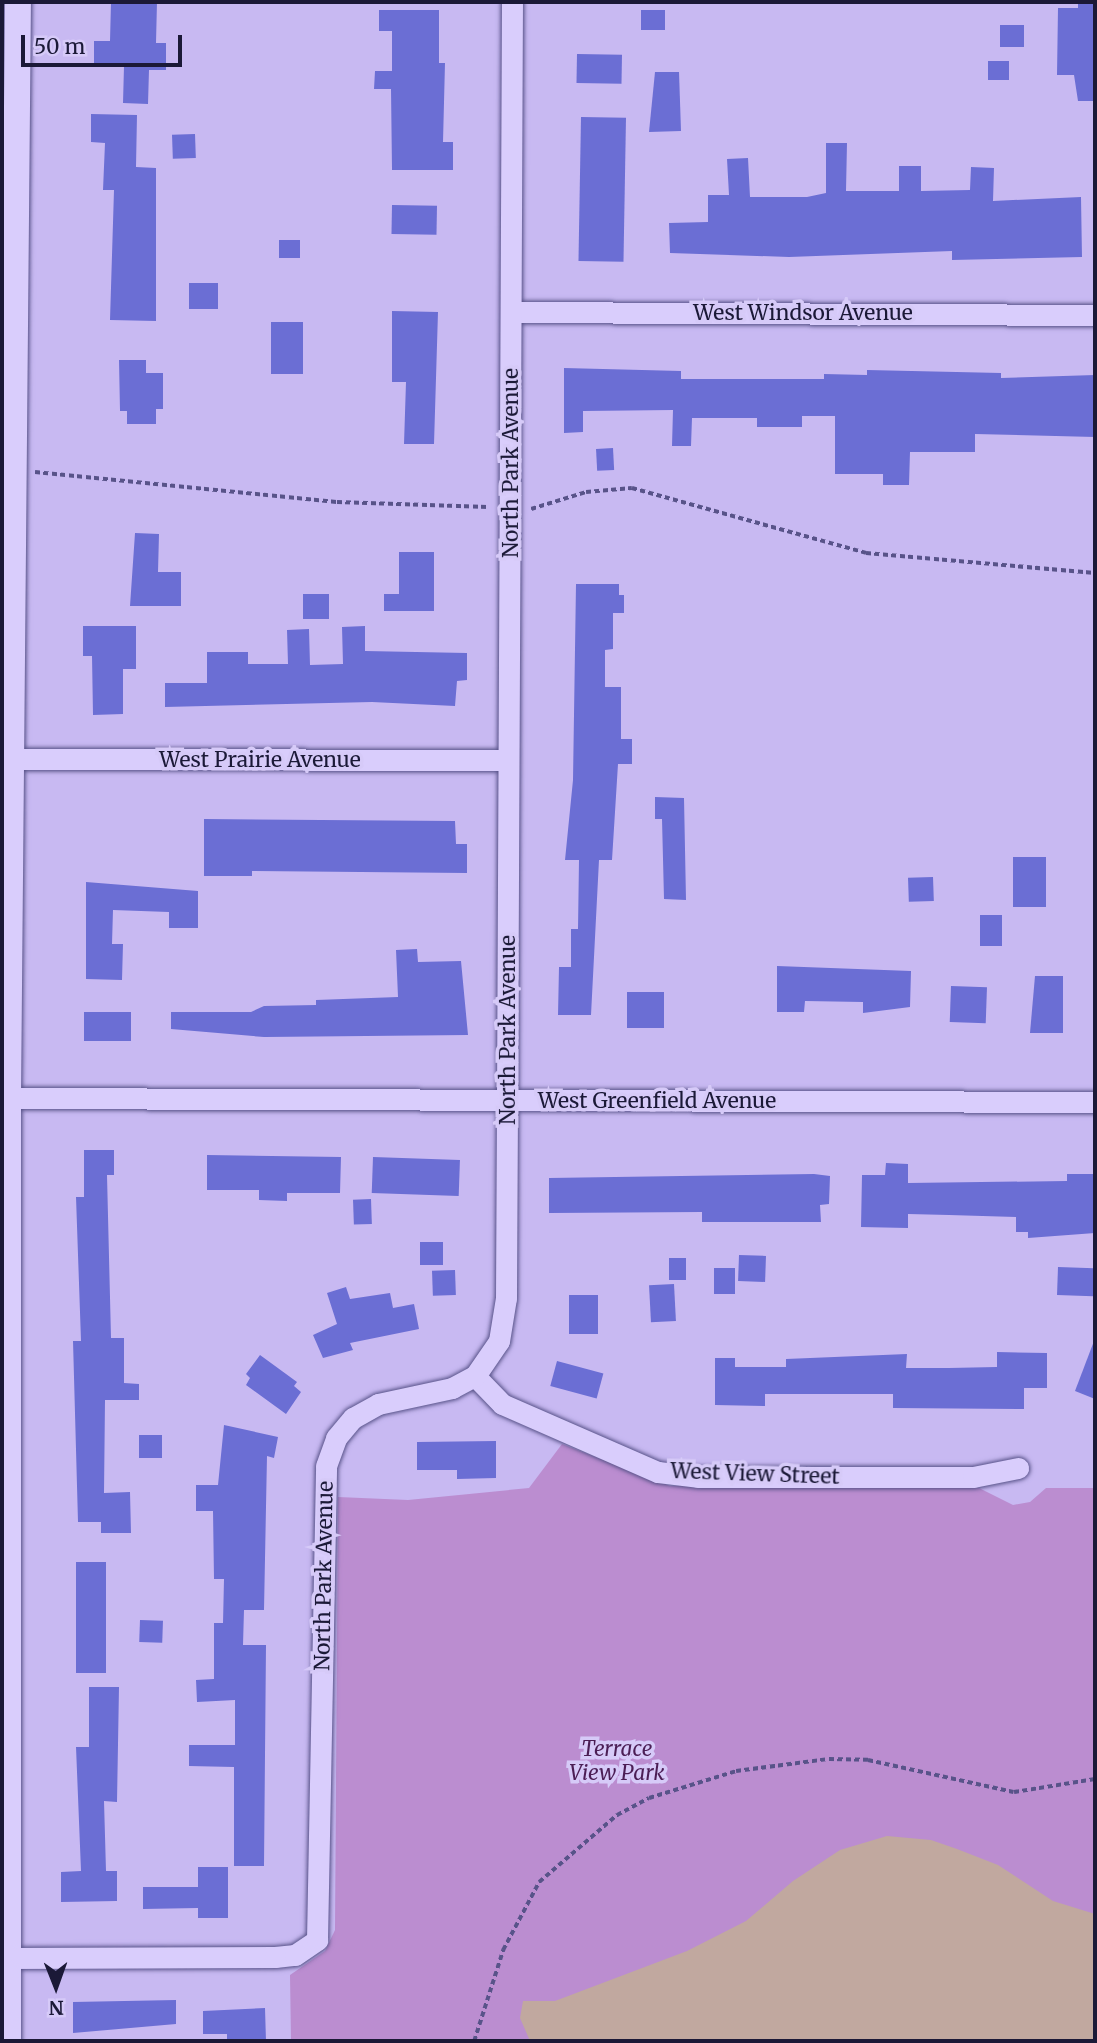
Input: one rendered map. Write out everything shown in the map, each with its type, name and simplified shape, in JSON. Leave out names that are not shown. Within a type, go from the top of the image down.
[{"type":"street","points":[[8,2041],[5,1518],[11,760],[7,619],[19,2]]},
{"type":"street","name":"North Park Avenue","points":[[9,1958],[275,1957],[308,1950],[320,1927],[326,1465],[336,1438],[364,1410],[452,1388],[475,1376],[490,1360],[503,1321],[508,1100],[512,2]]},
{"type":"street","name":"West Windsor Avenue","points":[[512,312],[1095,315]]},
{"type":"street","name":"West Prairie Avenue","points":[[11,760],[508,761]]},
{"type":"street","name":"West Greenfield Avenue","points":[[9,1098],[1095,1102]]},
{"type":"street","name":"West View Street","points":[[475,1376],[502,1404],[658,1472],[698,1477],[974,1477],[1018,1468]]},
{"type":"path","points":[[33,472],[337,502],[495,507]]},
{"type":"path","points":[[527,509],[586,492],[632,488],[866,553],[1095,573]]},
{"type":"path","points":[[474,2041],[503,1950],[539,1882],[617,1815],[649,1798],[736,1771],[829,1759],[868,1760],[1014,1792],[1095,1779]]},
{"type":"green space","name":"Terrace View Park","points":[[562,1444],[670,1486],[979,1488],[1013,1505],[1030,1502],[1046,1488],[1095,1488],[1095,2041],[291,2041],[290,1975],[325,1951],[335,1930],[338,1497],[408,1500],[529,1488]]},
{"type":"shaded area","points":[[887,1836],[931,1840],[957,1849],[998,1865],[1053,1901],[1095,1914],[1095,2041],[530,2041],[520,2018],[523,2001],[555,2001],[687,1951],[746,1921],[793,1881],[840,1850]]},
{"type":"building","points":[[111,2],[157,2],[156,43],[166,43],[166,70],[149,70],[148,104],[123,103],[124,66],[94,66],[94,41],[110,41]]},
{"type":"building","points":[[1078,3],[1095,3],[1095,101],[1078,101],[1074,75],[1057,75],[1058,8],[1078,8]]},
{"type":"building","points":[[379,10],[439,10],[439,63],[445,63],[443,142],[453,142],[453,170],[392,170],[391,89],[374,89],[375,71],[392,71],[392,31],[379,31]]},
{"type":"building","points":[[641,10],[665,10],[665,30],[641,30]]},
{"type":"building","points":[[1000,25],[1024,25],[1024,47],[1000,47]]},
{"type":"building","points":[[577,54],[622,55],[621,84],[576,83]]},
{"type":"building","points":[[988,61],[1009,61],[1009,80],[988,80]]},
{"type":"building","points":[[655,72],[679,72],[681,131],[649,132]]},
{"type":"building","points":[[91,114],[137,115],[136,167],[156,168],[156,321],[110,320],[114,190],[103,190],[105,143],[91,142]]},
{"type":"building","points":[[581,117],[626,118],[623,262],[578,261]]},
{"type":"building","points":[[195,134],[196,158],[173,159],[172,135]]},
{"type":"building","points":[[826,143],[847,143],[846,191],[899,191],[899,166],[921,166],[921,191],[970,190],[971,167],[994,168],[993,201],[1081,197],[1082,257],[952,260],[952,251],[789,257],[670,253],[669,223],[708,222],[708,195],[729,195],[727,159],[748,158],[750,197],[807,197],[826,193]]},
{"type":"building","points":[[392,205],[437,206],[436,235],[391,234]]},
{"type":"building","points":[[279,240],[300,240],[300,258],[279,258]]},
{"type":"building","points":[[189,283],[218,283],[218,309],[189,309]]},
{"type":"building","points":[[392,311],[438,312],[434,444],[404,444],[406,382],[392,382]]},
{"type":"building","points":[[271,322],[303,322],[303,374],[271,374]]},
{"type":"building","points":[[119,360],[146,360],[146,373],[163,373],[163,409],[156,409],[156,424],[127,424],[127,411],[120,411]]},
{"type":"building","points":[[564,368],[681,371],[681,379],[824,379],[824,374],[867,375],[867,370],[1001,373],[1001,378],[1095,375],[1095,437],[975,434],[975,452],[910,452],[909,485],[883,485],[883,474],[835,474],[835,416],[802,416],[802,427],[757,427],[757,418],[692,418],[691,446],[672,446],[673,410],[583,411],[583,432],[564,433]]},
{"type":"building","points":[[613,448],[614,470],[597,471],[596,449]]},
{"type":"building","points":[[135,533],[159,534],[158,572],[181,572],[181,606],[130,606]]},
{"type":"building","points":[[399,552],[434,552],[434,611],[384,611],[384,594],[399,594]]},
{"type":"building","points":[[576,584],[619,584],[619,595],[624,595],[624,613],[613,613],[613,649],[605,650],[605,687],[621,687],[621,739],[632,739],[632,764],[618,764],[612,860],[599,860],[591,1015],[558,1015],[559,967],[571,967],[571,929],[578,929],[579,860],[565,860],[573,780]]},
{"type":"building","points":[[303,594],[329,594],[329,619],[303,619]]},
{"type":"building","points":[[83,626],[136,626],[136,669],[123,669],[123,714],[93,715],[92,656],[83,656]]},
{"type":"building","points":[[365,626],[365,651],[467,653],[467,680],[457,681],[455,706],[372,702],[165,707],[165,683],[207,683],[207,652],[248,652],[248,664],[288,664],[287,630],[309,629],[310,665],[343,664],[342,627]]},
{"type":"building","points":[[655,797],[684,798],[686,900],[664,899],[662,819],[655,819]]},
{"type":"building","points":[[204,819],[455,821],[456,844],[467,844],[467,873],[252,871],[252,876],[204,876]]},
{"type":"building","points":[[1013,857],[1046,857],[1046,907],[1013,907]]},
{"type":"building","points":[[933,877],[934,901],[909,902],[908,878]]},
{"type":"building","points":[[86,882],[198,891],[198,928],[169,928],[169,912],[113,910],[112,944],[123,944],[122,980],[86,979]]},
{"type":"building","points":[[980,915],[1002,915],[1002,946],[980,946]]},
{"type":"building","points":[[417,949],[418,962],[461,961],[468,1035],[264,1037],[171,1029],[171,1012],[251,1012],[264,1006],[316,1005],[316,1000],[398,997],[396,950]]},
{"type":"building","points":[[777,966],[911,971],[910,1007],[863,1013],[863,1002],[805,1001],[804,1012],[777,1012]]},
{"type":"building","points":[[1035,976],[1063,976],[1063,1033],[1030,1033]]},
{"type":"building","points":[[951,986],[987,987],[986,1023],[950,1022]]},
{"type":"building","points":[[627,992],[664,992],[664,1028],[627,1028]]},
{"type":"building","points":[[84,1012],[131,1012],[131,1041],[84,1041]]},
{"type":"building","points":[[84,1150],[114,1150],[114,1175],[107,1175],[111,1338],[124,1338],[124,1383],[139,1384],[139,1400],[105,1400],[104,1493],[130,1492],[131,1533],[101,1533],[101,1522],[78,1522],[73,1341],[81,1341],[76,1197],[84,1197]]},
{"type":"building","points":[[207,1155],[341,1157],[340,1193],[287,1193],[287,1201],[259,1200],[259,1190],[207,1190]]},
{"type":"building","points":[[373,1157],[460,1160],[459,1196],[372,1193]]},
{"type":"building","points":[[886,1163],[908,1164],[908,1183],[1067,1181],[1067,1174],[1095,1174],[1095,1233],[1028,1238],[1028,1232],[1016,1232],[1016,1217],[949,1215],[908,1214],[908,1228],[861,1227],[862,1175],[885,1175]]},
{"type":"building","points":[[814,1174],[830,1176],[829,1204],[820,1205],[821,1222],[702,1222],[702,1212],[549,1213],[549,1178]]},
{"type":"building","points":[[371,1199],[372,1224],[354,1225],[353,1200]]},
{"type":"building","points":[[420,1242],[443,1242],[443,1265],[420,1265]]},
{"type":"building","points":[[739,1255],[766,1256],[765,1282],[738,1281]]},
{"type":"building","points":[[669,1258],[686,1258],[686,1280],[669,1280]]},
{"type":"building","points":[[1058,1267],[1094,1268],[1093,1296],[1057,1295]]},
{"type":"building","points":[[714,1268],[735,1268],[735,1294],[714,1294]]},
{"type":"building","points":[[455,1270],[456,1295],[433,1296],[432,1271]]},
{"type":"building","points":[[674,1284],[676,1321],[651,1322],[649,1285]]},
{"type":"building","points":[[346,1287],[350,1299],[390,1293],[393,1308],[414,1304],[419,1329],[350,1343],[353,1350],[323,1358],[313,1335],[337,1324],[327,1293]]},
{"type":"building","points":[[569,1295],[598,1295],[598,1334],[569,1334]]},
{"type":"building","points":[[1095,1342],[1095,1399],[1075,1391]]},
{"type":"building","points":[[997,1352],[1047,1353],[1047,1388],[1024,1388],[1024,1409],[893,1408],[893,1394],[765,1394],[765,1406],[715,1405],[715,1358],[735,1358],[735,1367],[786,1367],[786,1359],[907,1354],[906,1368],[997,1367]]},
{"type":"building","points":[[260,1355],[297,1382],[294,1386],[301,1392],[286,1414],[246,1385],[250,1378],[246,1374]]},
{"type":"building","points":[[557,1361],[603,1373],[597,1399],[550,1386]]},
{"type":"building","points":[[224,1425],[278,1437],[274,1458],[267,1456],[264,1610],[244,1610],[243,1645],[266,1645],[264,1866],[234,1866],[234,1767],[189,1766],[189,1745],[235,1745],[235,1700],[197,1702],[196,1680],[214,1679],[214,1623],[223,1623],[224,1579],[214,1579],[213,1511],[196,1511],[196,1485],[218,1485]]},
{"type":"building","points":[[139,1435],[162,1435],[162,1458],[139,1458]]},
{"type":"building","points":[[496,1441],[496,1478],[457,1479],[457,1470],[417,1470],[417,1442]]},
{"type":"building","points":[[76,1562],[106,1562],[106,1673],[76,1673]]},
{"type":"building","points":[[140,1620],[163,1621],[162,1643],[139,1642]]},
{"type":"building","points":[[89,1687],[119,1687],[117,1802],[104,1801],[106,1871],[117,1871],[117,1901],[61,1902],[61,1872],[81,1871],[76,1747],[89,1747]]},
{"type":"building","points":[[198,1867],[228,1867],[228,1918],[198,1918],[198,1908],[143,1909],[143,1887],[198,1887]]},
{"type":"building","points":[[176,2000],[176,2024],[73,2033],[73,2002]]},
{"type":"building","points":[[265,2008],[266,2041],[227,2041],[227,2034],[203,2034],[203,2011]]}]
